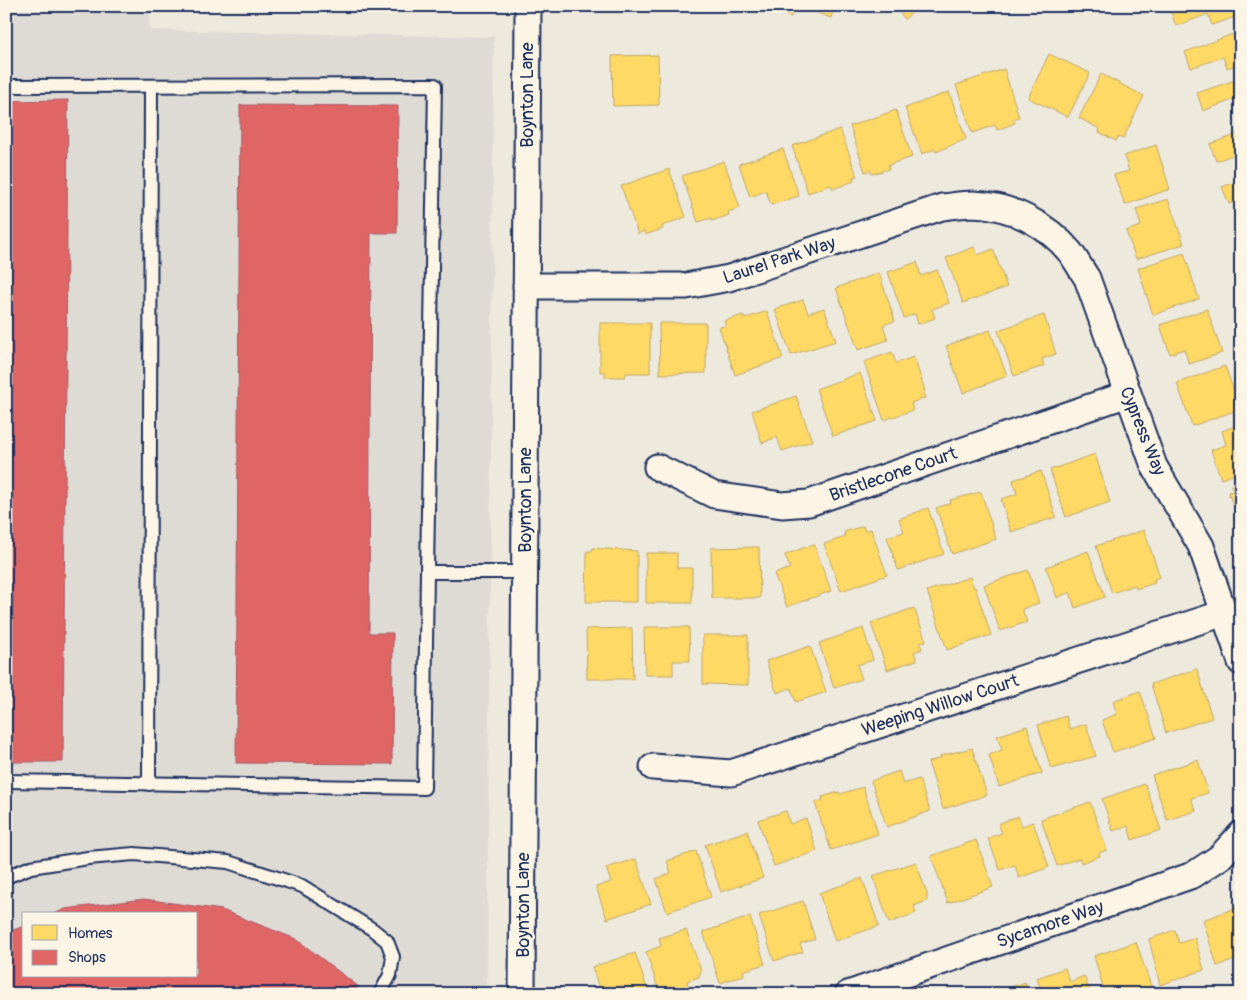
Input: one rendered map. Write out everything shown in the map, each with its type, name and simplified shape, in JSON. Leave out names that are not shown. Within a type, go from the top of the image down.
[{"type":"street","name":"Boynton Lane","points":[[522,994],[528,6]]},
{"type":"street","name":"Laurel Park Way","points":[[526,286],[686,286],[729,278],[942,206],[974,204],[1003,209],[1024,217]]},
{"type":"street","name":"Cypress Way","points":[[1024,217],[1047,230],[1070,252],[1087,278],[1154,466],[1201,546],[1241,662]]},
{"type":"street","name":"Bristlecone Court","points":[[657,467],[714,495],[782,505],[809,503],[1128,394]]},
{"type":"street","name":"Weeping Willow Court","points":[[653,767],[731,773],[1224,613]]},
{"type":"street","name":"Sycamore Way","points":[[848,994],[1193,875],[1220,857],[1241,834]]},
{"type":"lane","points":[[6,86],[435,85],[424,788],[6,781]]},
{"type":"lane","points":[[149,784],[151,86]]},
{"type":"lane","points":[[427,572],[525,572]]},
{"type":"lane","points":[[6,877],[31,867],[88,858],[134,854],[228,862],[302,886],[372,929],[387,941],[393,957],[390,975],[380,994]]},
{"type":"shaded area","points":[[6,6],[150,6],[150,30],[494,37],[487,994],[6,994]]},
{"type":"building: Homes","points":[[771,6],[795,6],[791,17],[771,10]]},
{"type":"building: Homes","points":[[799,6],[835,6],[831,18]]},
{"type":"building: Homes","points":[[894,6],[917,6],[918,7],[905,19]]},
{"type":"building: Homes","points":[[1177,6],[1241,6],[1241,15],[1212,25],[1208,14],[1176,26],[1170,9]]},
{"type":"building: Homes","points":[[1241,31],[1241,63],[1227,68],[1223,57],[1191,68],[1185,52]]},
{"type":"building: Homes","points":[[1049,54],[1090,73],[1068,117],[1028,98]]},
{"type":"building: Homes","points":[[658,55],[659,105],[613,106],[612,56]]},
{"type":"building: Homes","points":[[1004,69],[1019,117],[1013,119],[1015,123],[997,130],[995,125],[972,133],[956,85]]},
{"type":"building: Homes","points":[[1101,74],[1144,96],[1123,139],[1118,137],[1116,141],[1099,132],[1100,129],[1079,118]]},
{"type":"building: Homes","points":[[1241,78],[1241,109],[1238,110],[1235,99],[1203,111],[1197,93]]},
{"type":"building: Homes","points":[[949,92],[966,139],[936,152],[935,149],[922,154],[905,108]]},
{"type":"building: Homes","points":[[896,110],[912,157],[888,165],[889,169],[872,174],[870,170],[865,172],[850,126]]},
{"type":"building: Homes","points":[[840,129],[857,176],[853,177],[854,181],[833,189],[831,185],[808,193],[792,146]]},
{"type":"building: Homes","points":[[1241,133],[1241,152],[1216,161],[1210,144]]},
{"type":"building: Homes","points":[[1156,145],[1170,189],[1125,205],[1114,175],[1129,171],[1124,156]]},
{"type":"building: Homes","points":[[783,149],[799,196],[771,205],[766,191],[750,197],[739,164]]},
{"type":"building: Homes","points":[[724,161],[740,208],[728,212],[729,215],[712,221],[711,218],[698,222],[682,176]]},
{"type":"building: Homes","points":[[669,169],[686,217],[662,226],[663,229],[645,235],[644,231],[638,234],[621,186]]},
{"type":"building: Homes","points":[[1241,180],[1241,200],[1229,204],[1222,187]]},
{"type":"building: Homes","points":[[1168,199],[1184,244],[1136,259],[1126,231],[1141,226],[1136,209]]},
{"type":"building: Homes","points":[[974,247],[978,255],[993,249],[1007,287],[963,303],[946,258]]},
{"type":"building: Homes","points":[[1184,253],[1199,299],[1153,315],[1138,268]]},
{"type":"building: Homes","points":[[917,262],[921,276],[937,270],[949,303],[932,309],[935,318],[918,324],[915,314],[904,318],[888,272]]},
{"type":"building: Homes","points":[[879,273],[895,321],[883,325],[888,340],[858,350],[836,288]]},
{"type":"building: Homes","points":[[803,300],[808,313],[824,308],[836,341],[791,355],[775,309]]},
{"type":"building: Homes","points":[[1207,309],[1222,353],[1189,364],[1184,349],[1170,354],[1160,325]]},
{"type":"building: Homes","points":[[767,311],[783,358],[735,375],[719,327],[726,326],[724,321],[743,315],[744,319]]},
{"type":"building: Homes","points":[[1044,315],[1056,354],[1042,359],[1044,366],[1014,376],[998,330]]},
{"type":"building: Homes","points":[[600,323],[650,323],[650,373],[626,373],[625,377],[605,377],[605,372],[600,372]]},
{"type":"building: Homes","points":[[659,323],[706,323],[706,373],[660,374]]},
{"type":"building: Homes","points":[[990,330],[1007,376],[963,393],[946,346]]},
{"type":"building: Homes","points":[[892,352],[896,363],[914,357],[925,391],[923,393],[925,398],[911,403],[913,410],[884,420],[864,362]]},
{"type":"building: Homes","points":[[1225,366],[1240,409],[1192,426],[1177,383]]},
{"type":"building: Homes","points":[[860,373],[877,421],[833,436],[816,389]]},
{"type":"building: Homes","points":[[796,396],[812,441],[782,451],[777,437],[762,443],[752,411]]},
{"type":"building: Homes","points":[[1241,424],[1241,472],[1221,479],[1211,450],[1226,445],[1222,431]]},
{"type":"building: Homes","points":[[1095,454],[1110,502],[1066,517],[1050,470]]},
{"type":"building: Homes","points":[[1041,471],[1056,517],[1011,532],[1001,499],[1017,494],[1013,480]]},
{"type":"building: Homes","points":[[1241,481],[1241,511],[1236,512],[1228,492],[1233,491],[1231,485]]},
{"type":"building: Homes","points":[[981,492],[996,539],[952,554],[936,508],[951,503],[950,500]]},
{"type":"building: Homes","points":[[928,508],[944,554],[898,570],[887,537],[904,532],[899,519]]},
{"type":"building: Homes","points":[[863,526],[865,531],[871,529],[887,575],[841,591],[824,544],[845,537],[844,532]]},
{"type":"building: Homes","points":[[1144,530],[1160,577],[1154,579],[1155,583],[1136,589],[1135,585],[1112,593],[1096,546]]},
{"type":"building: Homes","points":[[814,544],[831,591],[787,607],[774,574],[790,568],[785,555]]},
{"type":"building: Homes","points":[[759,547],[760,598],[712,598],[711,548]]},
{"type":"building: Homes","points":[[593,548],[637,551],[637,602],[586,602],[587,551],[592,551]]},
{"type":"building: Homes","points":[[1088,551],[1105,597],[1075,608],[1070,592],[1057,598],[1046,567]]},
{"type":"building: Homes","points":[[646,553],[677,553],[677,568],[692,568],[692,603],[646,603]]},
{"type":"building: Homes","points":[[1028,570],[1039,603],[1022,609],[1027,622],[1000,631],[984,585]]},
{"type":"building: Homes","points":[[970,577],[991,635],[947,650],[927,591]]},
{"type":"building: Homes","points":[[914,608],[926,641],[920,643],[922,649],[914,652],[917,660],[887,670],[871,623]]},
{"type":"building: Homes","points":[[644,627],[689,627],[690,661],[673,661],[673,675],[645,675]]},
{"type":"building: Homes","points":[[632,628],[633,679],[587,679],[586,629]]},
{"type":"building: Homes","points":[[863,628],[873,660],[857,665],[862,679],[834,688],[819,643]]},
{"type":"building: Homes","points":[[703,635],[748,635],[748,685],[703,684]]},
{"type":"building: Homes","points":[[810,646],[826,692],[796,702],[791,688],[777,693],[766,661]]},
{"type":"building: Homes","points":[[1197,669],[1212,718],[1166,733],[1151,684]]},
{"type":"building: Homes","points":[[1140,691],[1156,738],[1113,752],[1102,720],[1117,714],[1113,701]]},
{"type":"building: Homes","points":[[1066,716],[1070,729],[1086,724],[1096,756],[1051,769],[1038,725]]},
{"type":"building: Homes","points":[[1027,726],[1042,773],[999,787],[989,755],[1002,750],[997,736]]},
{"type":"building: Homes","points":[[972,748],[987,795],[943,809],[928,762],[941,758],[940,756]]},
{"type":"building: Homes","points":[[1198,760],[1208,793],[1191,798],[1196,811],[1167,820],[1152,775]]},
{"type":"building: Homes","points":[[899,771],[903,784],[919,779],[930,811],[887,827],[871,781]]},
{"type":"building: Homes","points":[[1145,784],[1161,830],[1132,840],[1128,826],[1113,831],[1102,799]]},
{"type":"building: Homes","points":[[863,787],[878,834],[831,850],[815,803],[823,800],[822,797]]},
{"type":"building: Homes","points":[[1090,802],[1107,850],[1099,853],[1100,856],[1081,863],[1080,858],[1057,866],[1041,819]]},
{"type":"building: Homes","points":[[786,811],[790,824],[806,818],[817,851],[774,866],[758,820]]},
{"type":"building: Homes","points":[[1018,816],[1022,826],[1033,822],[1049,867],[1019,878],[1015,865],[1000,870],[988,838],[1002,833],[998,824]]},
{"type":"building: Homes","points":[[747,831],[763,878],[721,892],[705,845]]},
{"type":"building: Homes","points":[[976,840],[993,887],[948,903],[931,856]]},
{"type":"building: Homes","points":[[696,851],[711,897],[667,912],[656,879],[671,873],[667,861]]},
{"type":"building: Homes","points":[[636,859],[651,904],[607,919],[596,887],[611,882],[606,868]]},
{"type":"building: Homes","points":[[916,862],[927,894],[927,901],[914,906],[916,913],[889,923],[873,876]]},
{"type":"building: Homes","points":[[862,878],[879,926],[835,941],[819,893]]},
{"type":"building: Homes","points":[[803,901],[815,939],[800,944],[803,952],[774,961],[759,915]]},
{"type":"building: Homes","points":[[1241,906],[1241,958],[1217,966],[1203,920]]},
{"type":"building: Homes","points":[[750,917],[765,964],[743,971],[744,975],[720,983],[703,932]]},
{"type":"building: Homes","points":[[686,930],[701,970],[699,977],[687,981],[689,989],[674,994],[660,994],[646,952],[661,946],[659,938]]},
{"type":"building: Homes","points":[[1175,930],[1179,943],[1195,938],[1204,970],[1160,985],[1149,939]]},
{"type":"building: Homes","points":[[1136,942],[1152,989],[1139,994],[1105,994],[1094,956]]},
{"type":"building: Homes","points":[[635,953],[649,994],[601,994],[592,967]]},
{"type":"building: Homes","points":[[1065,968],[1070,982],[1084,976],[1091,994],[1042,994],[1037,978]]},
{"type":"building: Homes","points":[[1025,982],[1029,994],[997,994],[997,992]]},
{"type":"building: Shops","points":[[68,100],[63,762],[6,762],[6,101]]},
{"type":"building: Shops","points":[[240,105],[398,106],[397,233],[371,233],[369,633],[393,633],[392,764],[236,763]]},
{"type":"building: Shops","points":[[144,899],[222,910],[296,939],[359,987],[352,994],[6,994],[6,933],[22,927],[22,978],[198,978],[198,912],[58,912],[65,909]]}]
